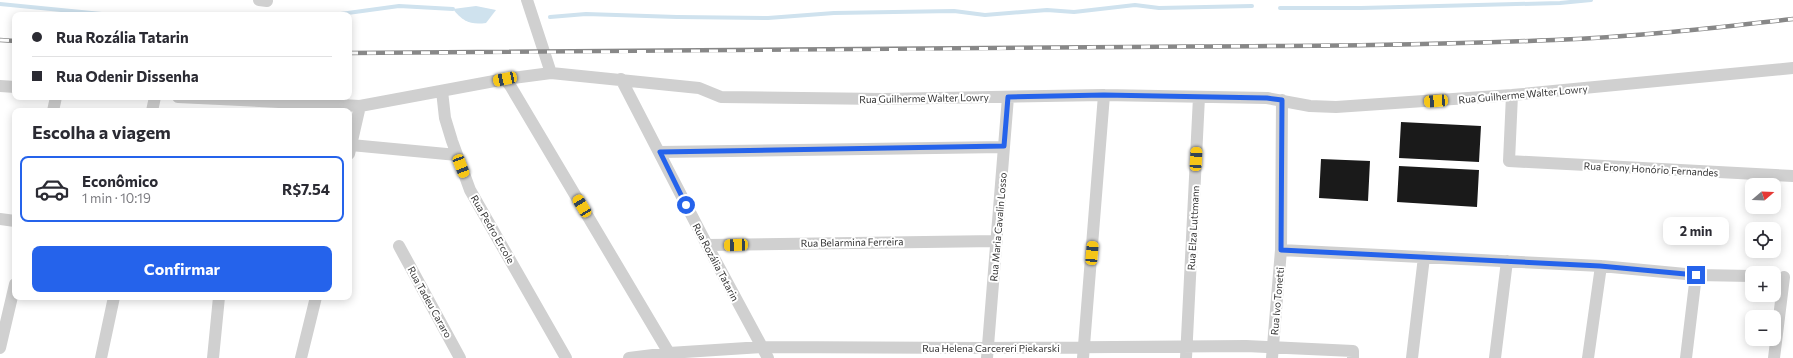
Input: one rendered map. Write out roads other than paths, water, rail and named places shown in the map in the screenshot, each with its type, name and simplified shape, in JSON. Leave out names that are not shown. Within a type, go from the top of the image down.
[{"type":"street","points":[[527,0],[550,73]]},
{"type":"street","name":"Rua Guilherme Walter Lowry","points":[[203,100],[260,107],[360,106],[505,79],[550,73],[698,88],[721,97],[883,100],[1104,95],[1267,98],[1310,106],[1336,107],[1512,95],[1793,68]]},
{"type":"street","points":[[505,79],[511,86],[671,355]]},
{"type":"street","name":"Rua Rozália Tatarin","points":[[621,79],[660,152],[706,245],[768,358]]},
{"type":"street","points":[[0,86],[12,86]]},
{"type":"street","name":"Rua Pedro Ercole","points":[[442,91],[445,118],[470,190],[566,358]]},
{"type":"street","points":[[1084,353],[1104,95]]},
{"type":"street","name":"Rua Erony Honório Fernandes","points":[[1512,95],[1509,161],[1793,176]]},
{"type":"street","name":"Rua Maria Cavalin Losso","points":[[987,353],[1008,97]]},
{"type":"street","name":"Rua Elza Luttmann","points":[[1186,352],[1199,97]]},
{"type":"street","name":"Rua Ivo Tonetti","points":[[1272,352],[1281,250],[1282,100]]},
{"type":"street","points":[[352,140],[360,106]]},
{"type":"street","points":[[660,152],[1004,146]]},
{"type":"street","points":[[352,149],[457,155]]},
{"type":"street","points":[[0,219],[12,221]]},
{"type":"street","name":"Rua Belarmina Ferreira","points":[[706,245],[997,241]]},
{"type":"street","name":"Rua Tadeu Cararo","points":[[399,246],[460,358]]},
{"type":"street","points":[[1281,250],[1600,266],[1696,275],[1745,276]]},
{"type":"street","points":[[1412,358],[1424,257]]},
{"type":"street","points":[[1495,358],[1507,261]]},
{"type":"street","points":[[1588,358],[1600,266]]},
{"type":"street","points":[[1686,358],[1696,275]]},
{"type":"street","points":[[1774,358],[1784,277]]},
{"type":"street","points":[[0,348],[12,297]]},
{"type":"street","points":[[101,358],[113,300]]},
{"type":"street","points":[[212,358],[219,300]]},
{"type":"street","points":[[301,358],[315,300]]},
{"type":"street","name":"Rua Helena Carcereri Piekarski","points":[[629,358],[762,347],[987,353],[1272,352],[1353,354]]},
{"type":"water","points":[[476,6],[496,10],[486,23],[472,23],[464,20],[453,9]]},
{"type":"waterway","points":[[1280,8],[1361,8],[1560,3],[1591,0]]},
{"type":"waterway","points":[[0,4],[81,12]]},
{"type":"waterway","points":[[550,17],[586,14],[768,18],[834,13],[954,11],[985,15],[1047,10],[1074,12],[1135,5],[1159,8],[1252,6]]},
{"type":"waterway","points":[[352,12],[399,6],[453,9]]},
{"type":"railway","points":[[352,53],[835,50],[1447,43],[1614,37],[1793,19]]},
{"type":"railway","points":[[0,40],[12,41]]}]
